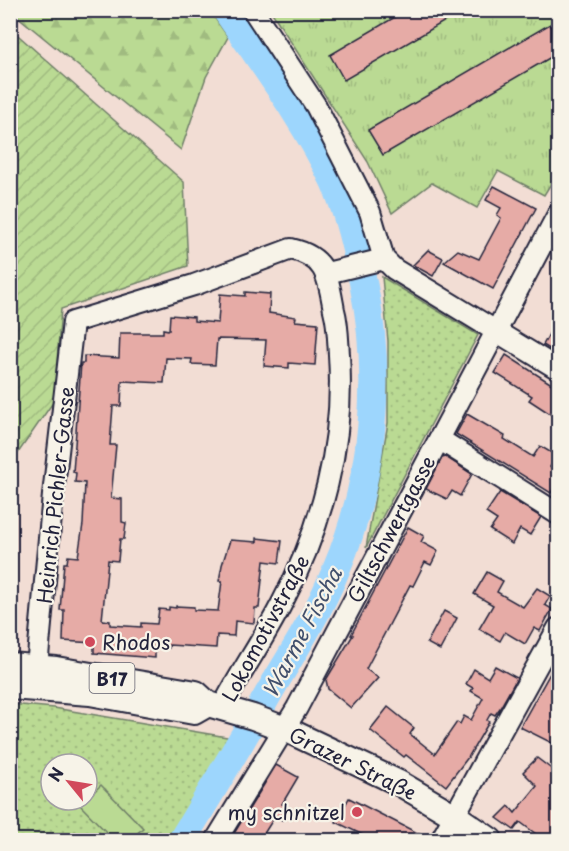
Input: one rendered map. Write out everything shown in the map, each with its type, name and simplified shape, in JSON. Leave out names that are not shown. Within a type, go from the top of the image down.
[{"type":"main road","name":"Grazer Straße","points":[[10,665],[56,669],[196,693],[399,783],[490,840]]},
{"type":"main road","name":"B17","points":[[10,687],[90,693],[194,712],[244,716]]},
{"type":"street","points":[[253,10],[316,106],[370,212],[378,261]]},
{"type":"street","name":"Giltschwertgasse","points":[[216,840],[244,716],[440,439],[558,214]]},
{"type":"street","name":"Heinrich Pichler-Gasse","points":[[37,667],[53,495],[73,322],[194,285],[291,249],[307,253],[336,271]]},
{"type":"street","points":[[336,271],[378,261],[558,369]]},
{"type":"street","name":"Lokomotivstraße","points":[[244,716],[281,605],[306,553],[330,477],[338,441],[341,382],[336,271]]},
{"type":"street","points":[[440,439],[558,514]]},
{"type":"street","points":[[441,840],[558,628]]},
{"type":"green space","points":[[11,11],[210,11],[228,37],[206,77],[181,150]]},
{"type":"green space","points":[[271,11],[558,11],[558,172],[544,195],[498,171],[477,208],[432,183],[392,213],[368,162]]},
{"type":"green space","points":[[11,29],[184,182],[188,266],[61,309],[54,401],[11,463]]},
{"type":"green space","points":[[382,277],[478,335],[366,548],[388,423],[388,341]]},
{"type":"green space","points":[[10,704],[54,708],[227,737],[252,747],[196,840],[11,840]]},
{"type":"green space","points":[[101,785],[143,828],[130,840],[114,840],[87,812],[99,812],[99,787]]},
{"type":"building","points":[[407,10],[464,10],[344,80],[330,55]]},
{"type":"building","points":[[550,24],[558,39],[558,53],[383,155],[368,130]]},
{"type":"building","points":[[494,186],[536,208],[493,289],[444,262],[458,250],[479,259],[501,218],[497,215],[501,208],[486,200]]},
{"type":"building","points":[[428,250],[443,258],[433,276],[413,265]]},
{"type":"building","points":[[245,292],[270,294],[269,313],[296,317],[295,321],[318,323],[315,365],[289,363],[289,368],[264,366],[266,340],[217,339],[215,365],[191,364],[192,359],[166,358],[164,383],[122,381],[121,406],[113,406],[110,445],[116,445],[111,498],[122,499],[122,522],[126,523],[124,539],[120,539],[118,561],[108,560],[102,620],[110,621],[110,625],[141,627],[141,623],[157,624],[159,609],[169,610],[169,607],[176,608],[176,606],[194,607],[194,610],[218,611],[222,581],[219,581],[230,540],[257,542],[257,538],[282,541],[279,563],[264,561],[259,608],[255,608],[254,623],[235,621],[234,636],[217,635],[216,648],[169,645],[169,648],[155,647],[155,658],[94,653],[94,643],[63,641],[64,610],[60,610],[64,563],[67,563],[68,556],[78,557],[83,524],[85,483],[75,482],[76,473],[73,472],[81,363],[84,363],[84,356],[119,358],[120,333],[163,333],[163,329],[169,330],[170,315],[194,317],[194,321],[218,323],[220,294],[245,296]]},
{"type":"building","points":[[558,318],[558,354],[543,345]]},
{"type":"building","points":[[506,355],[558,388],[558,419],[529,400],[532,396],[495,373]]},
{"type":"building","points":[[467,414],[505,436],[504,439],[533,457],[540,446],[557,456],[550,467],[558,472],[558,480],[551,493],[456,434]]},
{"type":"building","points":[[446,457],[472,474],[460,496],[452,491],[447,499],[426,489],[442,458]]},
{"type":"building","points":[[500,492],[541,517],[530,535],[520,529],[512,544],[490,530],[497,520],[486,513]]},
{"type":"building","points":[[408,527],[424,536],[421,542],[438,551],[431,565],[425,562],[413,586],[410,585],[366,669],[378,678],[351,708],[328,689],[326,680],[353,635],[351,635]]},
{"type":"building","points":[[487,572],[503,581],[497,592],[523,607],[537,588],[550,596],[545,605],[552,609],[540,631],[534,628],[525,644],[505,632],[500,641],[479,629],[493,605],[474,594]]},
{"type":"building","points":[[444,611],[457,618],[440,650],[427,643]]},
{"type":"building","points":[[558,659],[558,746],[520,727]]},
{"type":"building","points":[[495,666],[517,678],[495,715],[491,713],[487,720],[489,722],[469,756],[446,786],[370,730],[388,707],[414,728],[410,734],[435,754],[457,722],[460,724],[464,716],[471,720],[483,698],[471,691],[473,688],[466,684],[474,669],[488,678]]},
{"type":"building","points":[[537,758],[558,774],[558,840],[544,840],[520,822],[514,830],[497,818],[509,806],[515,813],[537,786],[523,772]]},
{"type":"building","points":[[276,765],[298,777],[282,804],[289,808],[282,820],[275,816],[260,840],[230,840]]},
{"type":"building","points":[[349,798],[429,840],[373,840],[336,822]]},
{"type":"waterway","name":"Warme Fischa","points":[[182,840],[307,629],[336,570],[349,536],[367,464],[373,391],[373,354],[363,282],[351,230],[339,193],[323,158],[297,115],[226,10]]},
{"type":"place","name":"Rhodos","points":[[90,642]]},
{"type":"place","name":"my schnitzel","points":[[357,812]]}]
